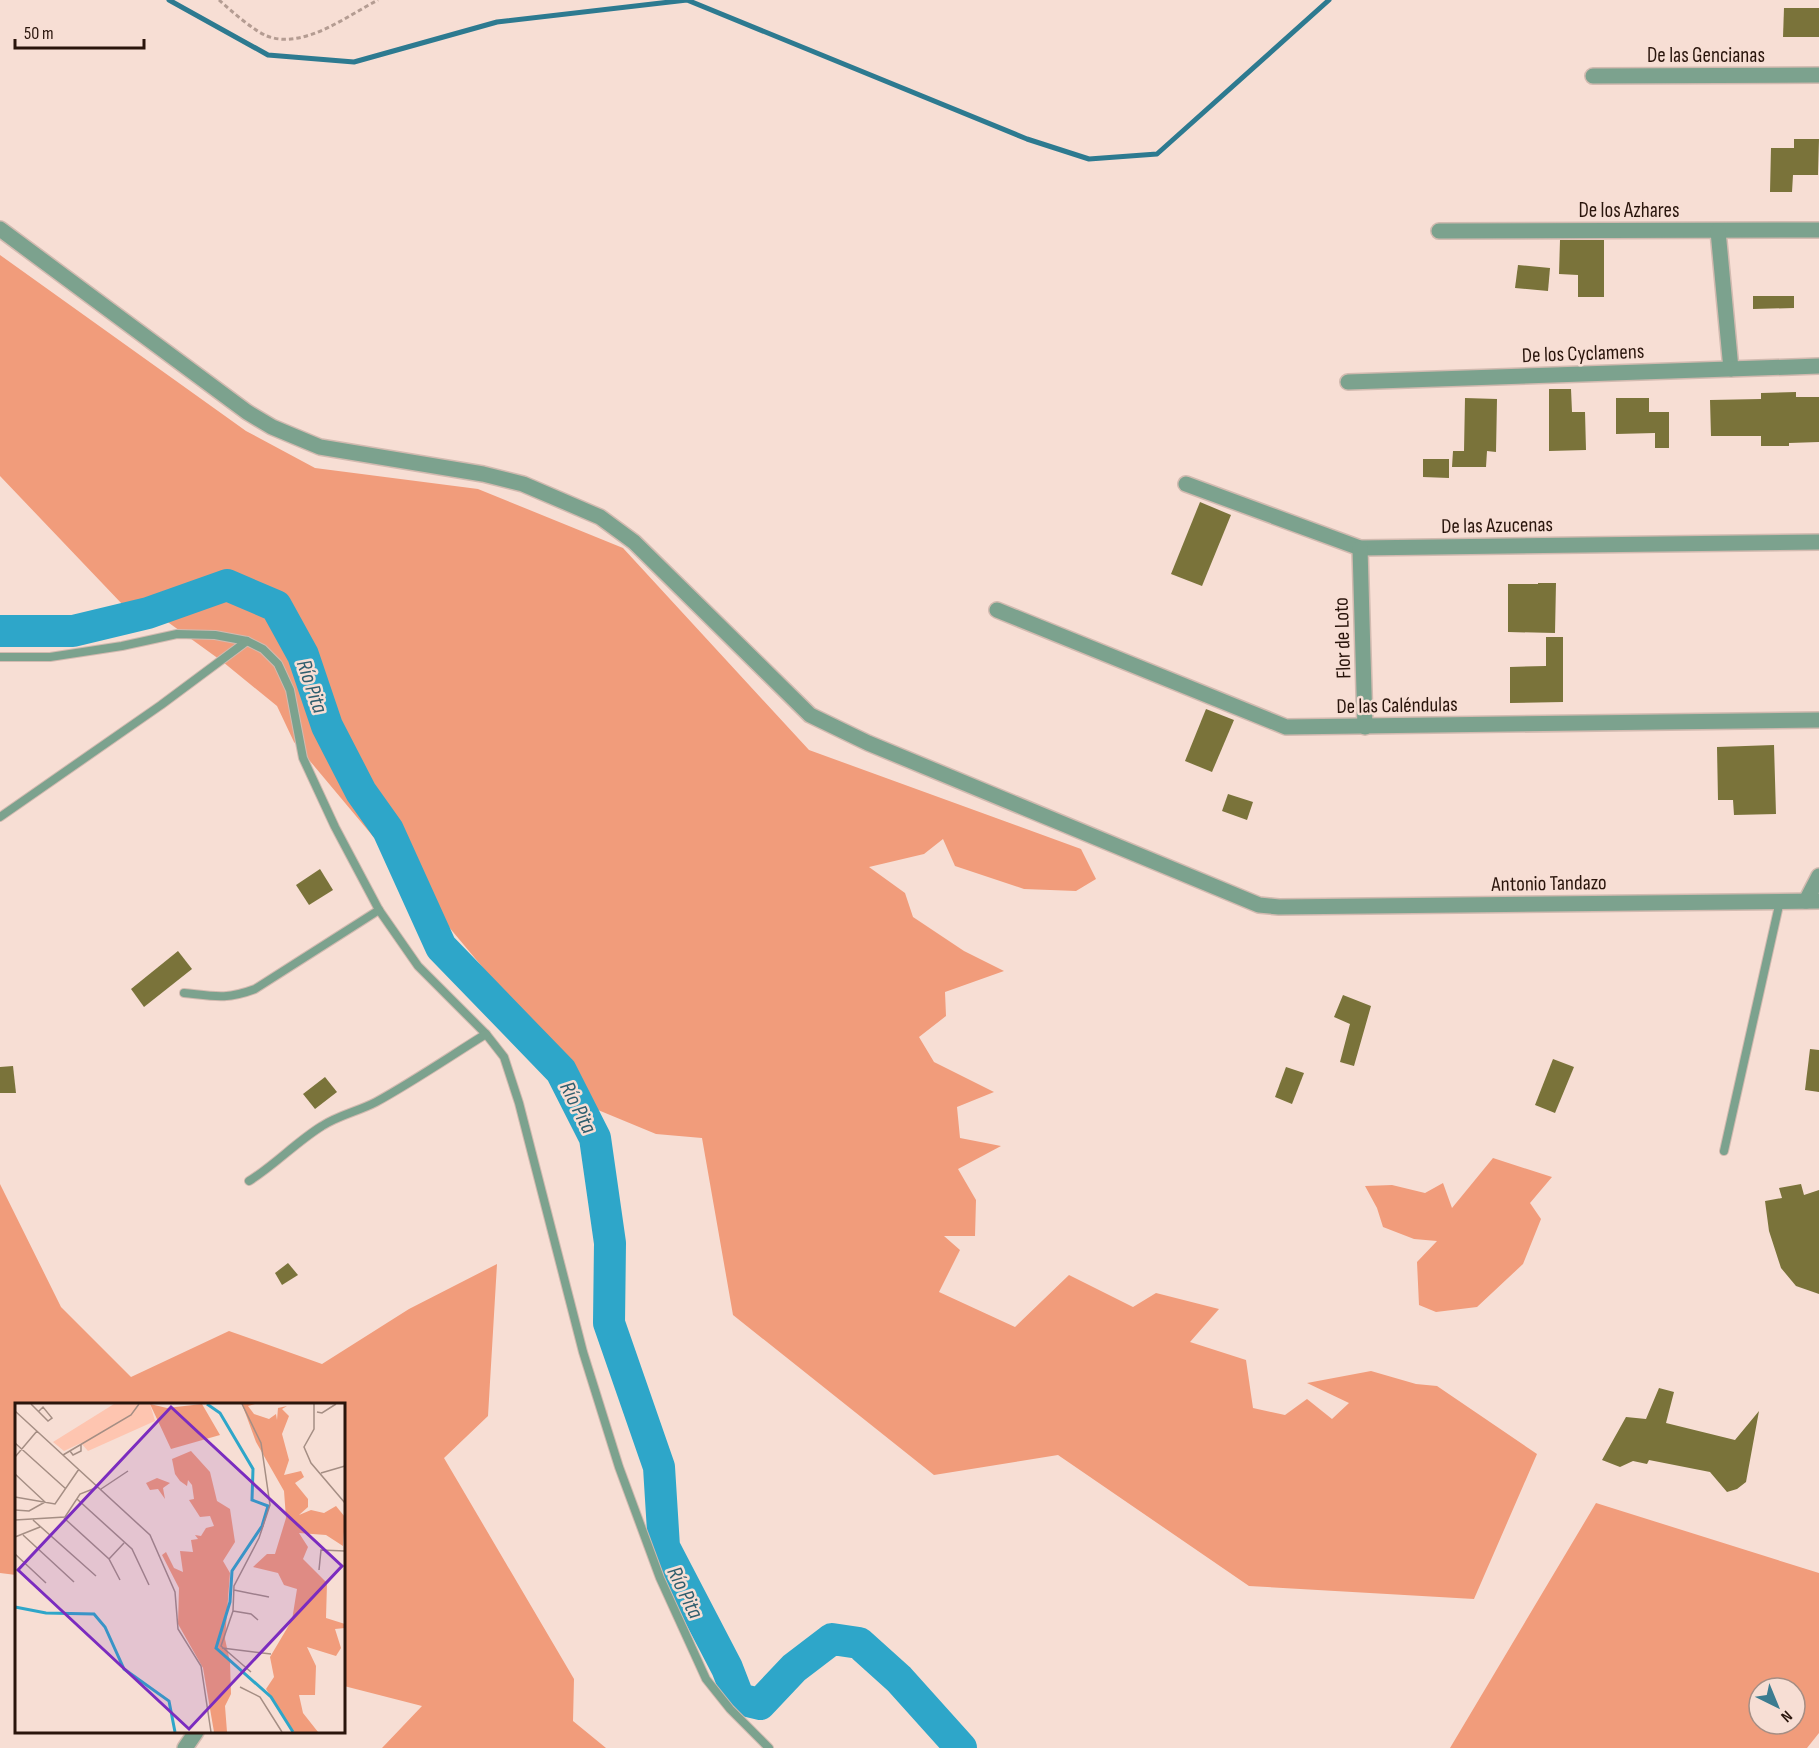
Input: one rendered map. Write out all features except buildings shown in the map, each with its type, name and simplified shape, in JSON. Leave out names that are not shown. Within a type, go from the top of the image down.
[{"type":"street","name":"De las Gencianas","points":[[1593,76],[1819,75]]},
{"type":"street","name":"Antonio Tandazo","points":[[0,229],[248,412],[272,426],[321,447],[483,474],[523,484],[600,517],[634,542],[810,715],[829,725],[1259,905],[1279,907],[1812,901]]},
{"type":"street","name":"De los Azhares","points":[[1439,231],[1819,230]]},
{"type":"street","points":[[1718,231],[1731,369]]},
{"type":"street","name":"De los Cyclamens","points":[[1348,382],[1819,366]]},
{"type":"street","name":"De las Azucenas","points":[[1186,484],[1360,548],[1819,542]]},
{"type":"street","name":"Flor de Loto","points":[[1360,548],[1365,727]]},
{"type":"street","name":"De las Caléndulas","points":[[997,610],[1281,726],[1365,727],[1819,720]]},
{"type":"street","points":[[1812,901],[1819,876]]},
{"type":"street","points":[[185,1748],[195,1733]]},
{"type":"lane","points":[[0,657],[50,657],[122,646],[177,634],[215,635],[247,641],[263,649],[278,664],[290,690],[303,758],[335,827],[379,910],[418,966],[486,1034],[504,1057],[583,1352],[619,1467],[660,1578],[706,1678],[729,1709],[769,1748]]},
{"type":"lane","points":[[0,817],[161,705],[247,641]]},
{"type":"lane","points":[[1724,1151],[1780,901]]},
{"type":"lane","points":[[184,993],[236,996],[255,989],[379,910]]},
{"type":"lane","points":[[249,1181],[266,1171],[334,1119],[362,1110],[395,1092],[486,1034]]},
{"type":"path","points":[[219,0],[267,36],[290,39],[309,37],[378,0]]},
{"type":"shaded area","points":[[0,255],[246,431],[315,468],[478,489],[623,548],[809,750],[1081,849],[1096,879],[1076,891],[1024,889],[955,866],[943,839],[924,854],[869,867],[905,893],[913,917],[964,951],[1004,971],[945,992],[946,1016],[919,1037],[934,1062],[994,1092],[957,1107],[960,1138],[1001,1146],[958,1169],[976,1200],[975,1236],[944,1236],[960,1250],[939,1292],[1015,1327],[1069,1275],[1133,1307],[1156,1293],[1219,1309],[1190,1342],[1246,1360],[1253,1408],[1285,1415],[1307,1399],[1332,1419],[1349,1403],[1307,1383],[1371,1371],[1416,1384],[1437,1386],[1537,1454],[1474,1599],[1249,1586],[1058,1455],[934,1475],[733,1315],[702,1138],[656,1134],[598,1110],[562,1062],[294,742],[277,706],[223,662],[158,615],[123,605],[0,476]]},
{"type":"shaded area","points":[[1493,1158],[1552,1177],[1530,1203],[1541,1219],[1523,1264],[1477,1307],[1436,1312],[1419,1305],[1417,1262],[1437,1241],[1414,1239],[1383,1227],[1377,1208],[1365,1186],[1392,1185],[1425,1193],[1443,1183],[1452,1208]]},
{"type":"shaded area","points":[[0,1184],[61,1307],[131,1377],[229,1331],[322,1364],[409,1309],[497,1264],[488,1416],[444,1458],[574,1679],[573,1721],[606,1748],[382,1748],[422,1706],[345,1686],[345,1403],[15,1403],[15,1575],[0,1573]]},
{"type":"shaded area","points":[[1596,1503],[1819,1573],[1819,1733],[1807,1748],[1450,1748]]},
{"type":"waterway","points":[[169,0],[268,55],[354,62],[497,22],[687,0],[1027,139],[1089,159],[1157,154],[1329,0]]},
{"type":"waterway","name":"Río Pita","points":[[0,631],[73,631],[148,613],[227,585],[276,606],[303,655],[327,726],[361,792],[388,830],[441,947],[561,1071],[595,1138],[610,1243],[609,1323],[659,1467],[664,1547],[727,1668],[739,1699],[760,1704],[794,1668],[832,1639],[859,1643],[899,1679],[961,1748]]}]
